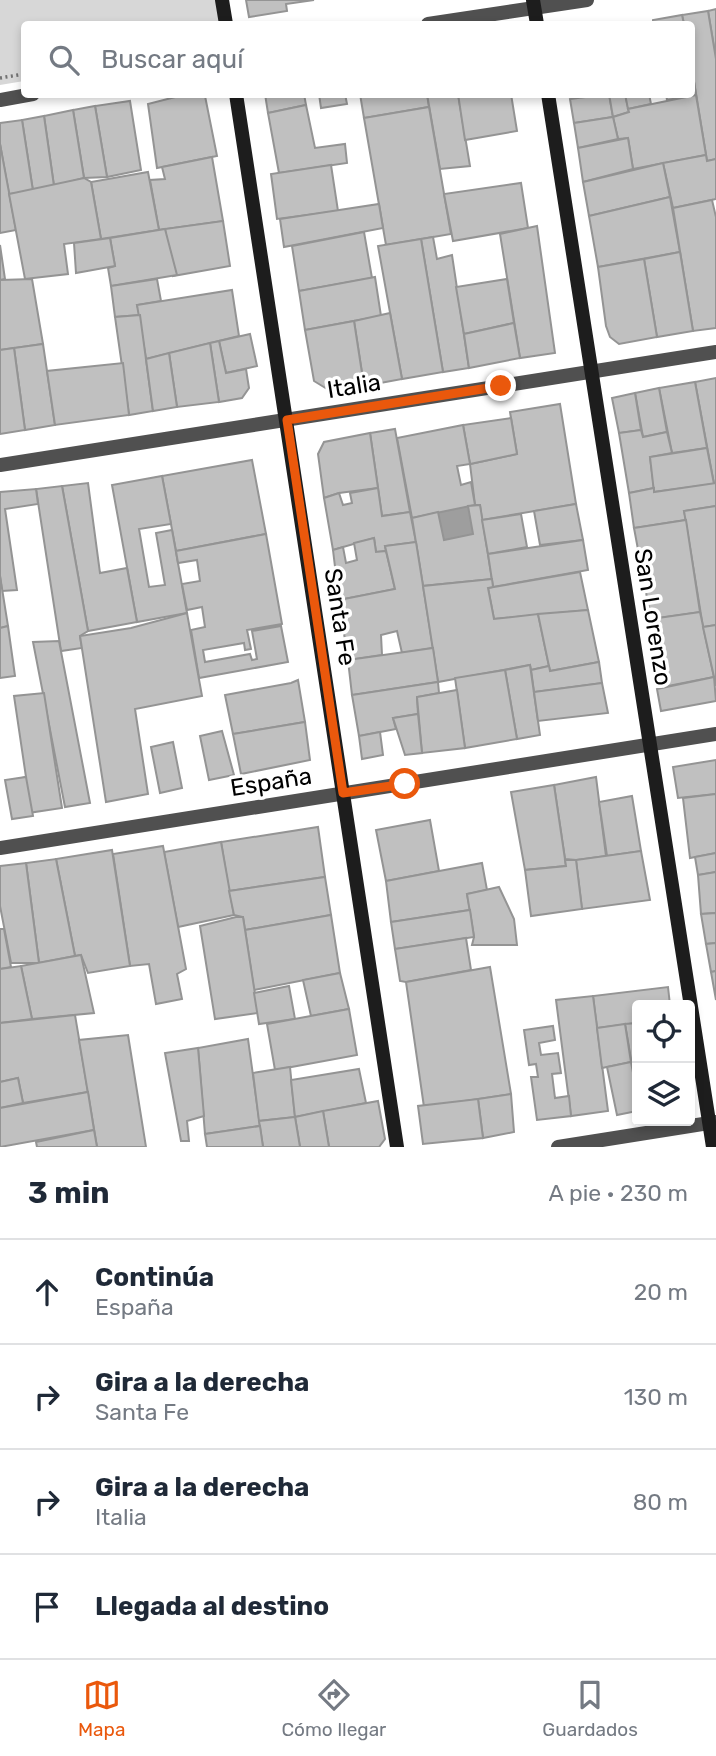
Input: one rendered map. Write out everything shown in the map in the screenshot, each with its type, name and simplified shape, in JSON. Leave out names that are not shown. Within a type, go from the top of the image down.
[{"type":"main road","points":[[222,0],[226,21]]},
{"type":"main road","name":"Santa Fe","points":[[237,98],[397,1147]]},
{"type":"main road","name":"San Lorenzo","points":[[549,98],[650,745],[713,1123],[713,1147]]},
{"type":"street","points":[[444,21],[534,4],[587,0]]},
{"type":"street","points":[[0,100],[21,96]]},
{"type":"street","name":"Italia","points":[[0,465],[716,352]]},
{"type":"street","name":"España","points":[[0,848],[716,734]]},
{"type":"street","points":[[558,1147],[713,1123]]},
{"type":"path","points":[[0,78],[21,74]]},
{"type":"shaded area","points":[[0,0],[217,0],[220,21],[21,21],[21,82],[0,85]]},
{"type":"shaded area","points":[[468,506],[473,534],[444,540],[438,512]]},
{"type":"building","points":[[246,0],[314,0],[286,4],[287,11],[249,17]]},
{"type":"building","points":[[716,9],[716,59],[708,11]]},
{"type":"building","points":[[708,11],[716,59],[716,159],[707,161],[695,87],[695,21],[683,21],[682,15]]},
{"type":"building","points":[[682,15],[683,21],[653,21]]},
{"type":"building","points":[[695,95],[706,155],[633,169],[628,138],[618,139],[613,117],[629,112],[628,109],[681,98],[695,98]]},
{"type":"building","points":[[171,98],[205,98],[217,156],[157,168],[148,104]]},
{"type":"building","points":[[266,98],[305,98],[306,105],[268,113]]},
{"type":"building","points":[[320,98],[346,98],[347,104],[321,108]]},
{"type":"building","points":[[361,98],[428,98],[429,107],[364,118]]},
{"type":"building","points":[[428,98],[459,98],[470,166],[440,169]]},
{"type":"building","points":[[459,98],[512,98],[517,131],[465,140]]},
{"type":"building","points":[[610,98],[613,117],[574,123],[570,99]]},
{"type":"building","points":[[610,98],[626,98],[629,112],[613,117]]},
{"type":"building","points":[[626,98],[650,98],[651,104],[628,109]]},
{"type":"building","points":[[130,101],[141,170],[107,177],[95,106]]},
{"type":"building","points":[[306,105],[315,148],[345,144],[347,163],[279,173],[268,113]]},
{"type":"building","points":[[95,106],[107,177],[84,178],[73,110]]},
{"type":"building","points":[[429,107],[451,234],[386,245],[364,118]]},
{"type":"building","points":[[73,110],[84,178],[54,186],[44,116]]},
{"type":"building","points":[[44,116],[54,186],[33,191],[22,120]]},
{"type":"building","points":[[613,117],[618,139],[578,148],[574,123]]},
{"type":"building","points":[[22,120],[33,191],[9,194],[0,144],[0,123]]},
{"type":"building","points":[[628,138],[633,169],[583,182],[578,148]]},
{"type":"building","points":[[0,144],[16,230],[0,233]]},
{"type":"building","points":[[706,155],[707,161],[716,159],[716,199],[673,208],[663,163]]},
{"type":"building","points":[[212,157],[223,221],[159,230],[150,180],[165,179],[162,167]]},
{"type":"building","points":[[663,163],[670,197],[589,216],[583,182]]},
{"type":"building","points":[[331,165],[338,211],[277,219],[271,174]]},
{"type":"building","points":[[148,172],[159,230],[101,239],[91,182]]},
{"type":"building","points":[[84,178],[91,182],[101,239],[64,244],[68,274],[25,279],[9,194]]},
{"type":"building","points":[[521,183],[528,228],[453,241],[444,194]]},
{"type":"building","points":[[670,197],[680,252],[598,267],[589,216]]},
{"type":"building","points":[[712,200],[716,217],[716,328],[693,331],[673,208]]},
{"type":"building","points":[[379,204],[383,228],[284,247],[280,219]]},
{"type":"building","points":[[223,221],[230,266],[173,276],[165,229]]},
{"type":"building","points":[[537,226],[555,353],[520,358],[500,234]]},
{"type":"building","points":[[165,229],[177,275],[111,286],[108,268],[115,266],[110,238]]},
{"type":"building","points":[[364,232],[372,278],[299,291],[292,246]]},
{"type":"building","points":[[433,237],[437,259],[452,255],[469,368],[443,372],[421,239]]},
{"type":"building","points":[[110,238],[115,266],[76,273],[74,243]]},
{"type":"building","points":[[421,239],[443,372],[402,379],[378,246]]},
{"type":"building","points":[[0,245],[5,279],[0,280]]},
{"type":"building","points":[[680,252],[693,331],[657,337],[644,259]]},
{"type":"building","points":[[644,259],[657,337],[619,344],[610,337],[606,326],[598,267]]},
{"type":"building","points":[[375,277],[381,316],[305,330],[299,291]]},
{"type":"building","points":[[32,279],[43,344],[0,350],[0,280]]},
{"type":"building","points":[[157,279],[161,301],[137,305],[140,315],[115,317],[111,286]]},
{"type":"building","points":[[507,279],[514,323],[464,334],[456,287]]},
{"type":"building","points":[[232,290],[239,336],[146,359],[137,305]]},
{"type":"building","points":[[390,313],[402,379],[364,386],[354,321]]},
{"type":"building","points":[[140,315],[153,411],[129,415],[115,317]]},
{"type":"building","points":[[354,321],[364,386],[332,392],[314,381],[305,330]]},
{"type":"building","points":[[514,323],[520,358],[469,368],[464,334]]},
{"type":"building","points":[[250,334],[257,366],[226,373],[219,341]]},
{"type":"building","points":[[219,341],[226,373],[246,369],[249,388],[242,398],[219,402],[210,343]]},
{"type":"building","points":[[210,343],[219,402],[177,407],[169,353]]},
{"type":"building","points":[[43,344],[55,425],[25,430],[14,348]]},
{"type":"building","points":[[14,348],[25,430],[0,434],[0,350]]},
{"type":"building","points":[[169,353],[177,407],[153,411],[146,359]]},
{"type":"building","points":[[123,363],[129,415],[55,425],[47,371]]},
{"type":"building","points":[[716,378],[716,483],[714,484],[695,382]]},
{"type":"building","points":[[695,382],[707,448],[672,453],[659,388]]},
{"type":"building","points":[[659,388],[667,432],[643,437],[635,393]]},
{"type":"building","points":[[635,393],[641,430],[619,433],[612,398]]},
{"type":"building","points":[[560,404],[576,504],[482,520],[480,505],[475,505],[470,464],[517,454],[510,412]]},
{"type":"building","points":[[511,418],[517,454],[470,464],[463,425]]},
{"type":"building","points":[[463,425],[470,464],[457,466],[461,485],[471,482],[475,505],[412,518],[397,438]]},
{"type":"building","points":[[395,429],[410,512],[382,516],[370,433]]},
{"type":"building","points":[[641,430],[643,437],[667,432],[672,453],[650,457],[654,488],[629,493],[619,433]]},
{"type":"building","points":[[370,433],[378,488],[339,493],[324,498],[318,454],[324,442]]},
{"type":"building","points":[[707,448],[714,484],[654,492],[650,457]]},
{"type":"building","points":[[252,460],[266,534],[176,551],[162,476]]},
{"type":"building","points":[[162,476],[171,524],[139,529],[149,587],[165,585],[156,533],[172,530],[187,613],[137,622],[112,485]]},
{"type":"building","points":[[88,483],[100,573],[127,568],[137,622],[88,631],[62,486]]},
{"type":"building","points":[[716,483],[716,506],[684,511],[686,520],[634,528],[629,493],[654,488],[654,492]]},
{"type":"building","points":[[62,486],[88,631],[80,636],[82,648],[61,651],[36,489]]},
{"type":"building","points":[[378,488],[382,516],[410,512],[416,542],[385,546],[386,551],[376,552],[374,538],[333,550],[324,498],[339,493],[343,505],[352,503],[350,493]]},
{"type":"building","points":[[36,489],[38,504],[5,509],[17,590],[2,591],[0,492]]},
{"type":"building","points":[[576,504],[583,540],[540,545],[534,511]]},
{"type":"building","points":[[480,505],[492,579],[423,586],[412,518],[438,512],[444,540],[473,534],[468,506]]},
{"type":"building","points":[[716,506],[716,625],[703,627],[684,511]]},
{"type":"building","points":[[521,514],[527,547],[488,554],[482,520]]},
{"type":"building","points":[[686,520],[700,612],[651,619],[634,528]]},
{"type":"building","points":[[266,534],[282,624],[247,630],[251,649],[245,650],[244,643],[203,650],[205,662],[250,654],[252,660],[257,659],[252,631],[281,626],[288,662],[199,678],[191,630],[205,627],[202,607],[187,610],[182,584],[200,581],[197,560],[178,563],[176,551]]},
{"type":"building","points":[[374,538],[376,552],[386,551],[395,589],[339,600],[333,550],[343,547],[346,563],[357,560],[354,543]]},
{"type":"building","points":[[583,540],[588,570],[493,587],[488,554]]},
{"type":"building","points":[[416,542],[433,648],[402,653],[397,631],[381,635],[382,655],[348,660],[339,600],[395,589],[385,546]]},
{"type":"building","points":[[580,572],[588,610],[494,619],[488,588]]},
{"type":"building","points":[[0,576],[8,626],[0,628]]},
{"type":"building","points":[[492,579],[493,587],[488,588],[494,619],[538,614],[549,666],[531,670],[530,665],[438,682],[423,586]]},
{"type":"building","points":[[588,610],[599,662],[550,671],[538,614]]},
{"type":"building","points":[[700,612],[714,677],[663,687],[651,619]]},
{"type":"building","points":[[187,613],[202,696],[135,709],[148,794],[106,802],[80,636],[131,628]]},
{"type":"building","points":[[716,625],[716,686],[703,627]]},
{"type":"building","points":[[8,626],[15,676],[0,678],[0,628]]},
{"type":"building","points":[[59,641],[90,803],[65,807],[33,642]]},
{"type":"building","points":[[433,648],[438,682],[352,695],[348,660]]},
{"type":"building","points":[[599,662],[602,683],[534,692],[531,670],[549,666],[550,671]]},
{"type":"building","points":[[530,665],[540,735],[517,739],[505,670]]},
{"type":"building","points":[[505,670],[517,739],[465,748],[455,678]]},
{"type":"building","points":[[714,677],[716,701],[661,711],[657,689]]},
{"type":"building","points":[[298,680],[305,722],[233,734],[225,695]]},
{"type":"building","points":[[438,682],[439,693],[417,697],[418,714],[393,718],[396,729],[359,736],[352,695]]},
{"type":"building","points":[[602,683],[608,713],[538,721],[534,692]]},
{"type":"building","points":[[457,690],[465,748],[422,753],[417,697]]},
{"type":"building","points":[[44,693],[62,808],[28,813],[22,778],[26,777],[14,696]]},
{"type":"building","points":[[418,714],[422,753],[405,755],[393,718]]},
{"type":"building","points":[[305,722],[310,760],[241,774],[233,734]]},
{"type":"building","points":[[222,731],[234,775],[209,780],[200,736]]},
{"type":"building","points":[[380,732],[383,755],[362,759],[359,736]]},
{"type":"building","points":[[173,742],[182,788],[160,793],[151,747]]},
{"type":"building","points":[[716,760],[716,794],[678,798],[673,767]]},
{"type":"building","points":[[26,777],[33,816],[12,819],[5,780]]},
{"type":"building","points":[[596,777],[606,856],[565,859],[554,785]]},
{"type":"building","points":[[554,785],[566,866],[525,870],[511,792]]},
{"type":"building","points":[[716,794],[716,853],[690,858],[683,798]]},
{"type":"building","points":[[632,796],[641,851],[607,856],[599,802]]},
{"type":"building","points":[[430,820],[439,871],[386,881],[376,830]]},
{"type":"building","points":[[318,827],[325,877],[229,891],[221,842]]},
{"type":"building","points":[[221,842],[234,915],[178,927],[164,852]]},
{"type":"building","points":[[163,846],[186,969],[177,974],[182,999],[156,1004],[149,964],[130,966],[113,854]]},
{"type":"building","points":[[112,850],[130,966],[88,973],[81,955],[75,956],[56,859]]},
{"type":"building","points":[[641,851],[650,900],[582,909],[576,860]]},
{"type":"building","points":[[716,853],[716,872],[698,875],[695,857]]},
{"type":"building","points":[[56,859],[75,956],[39,963],[26,863]]},
{"type":"building","points":[[565,860],[576,860],[582,909],[531,916],[525,870],[566,866]]},
{"type":"building","points":[[26,863],[39,963],[11,963],[0,906],[0,866]]},
{"type":"building","points":[[482,863],[487,890],[467,894],[470,910],[391,922],[386,881]]},
{"type":"building","points":[[716,872],[716,913],[701,914],[698,875]]},
{"type":"building","points":[[325,877],[331,915],[245,930],[243,917],[234,915],[229,891]]},
{"type":"building","points":[[499,887],[514,919],[517,945],[472,945],[474,937],[467,894]]},
{"type":"building","points":[[470,910],[474,937],[395,949],[391,922]]},
{"type":"building","points":[[716,913],[716,943],[706,944],[701,914]]},
{"type":"building","points":[[331,915],[340,973],[254,990],[245,930]]},
{"type":"building","points":[[243,917],[258,1013],[215,1019],[200,926]]},
{"type":"building","points":[[0,929],[4,929],[11,967],[0,969]]},
{"type":"building","points":[[466,938],[471,970],[400,981],[395,949]]},
{"type":"building","points":[[716,943],[716,971],[711,972],[706,944]]},
{"type":"building","points":[[81,955],[94,1013],[32,1019],[21,966]]},
{"type":"building","points":[[21,966],[32,1019],[0,1023],[0,969]]},
{"type":"building","points":[[490,967],[511,1094],[424,1107],[406,982]]},
{"type":"building","points":[[716,971],[716,1000],[711,972]]},
{"type":"building","points":[[340,973],[349,1009],[311,1016],[303,980]]},
{"type":"building","points":[[289,986],[295,1019],[259,1024],[254,993]]},
{"type":"building","points":[[668,987],[669,1000],[632,1000],[632,1024],[597,1028],[593,996]]},
{"type":"building","points":[[593,996],[608,1111],[571,1116],[556,1000]]},
{"type":"building","points":[[349,1009],[357,1055],[275,1070],[267,1024]]},
{"type":"building","points":[[75,1015],[88,1092],[23,1103],[18,1078],[0,1082],[0,1023]]},
{"type":"building","points":[[632,1023],[632,1065],[625,1024]]},
{"type":"building","points":[[625,1024],[631,1062],[602,1068],[597,1028]]},
{"type":"building","points":[[553,1026],[555,1040],[539,1043],[541,1055],[558,1053],[561,1073],[552,1074],[555,1098],[569,1096],[571,1116],[537,1120],[531,1077],[538,1077],[536,1064],[529,1065],[524,1030]]},
{"type":"building","points":[[128,1035],[146,1147],[97,1147],[79,1040]]},
{"type":"building","points":[[248,1039],[260,1126],[205,1134],[198,1048]]},
{"type":"building","points":[[198,1048],[204,1116],[187,1121],[189,1141],[181,1141],[165,1053]]},
{"type":"building","points":[[631,1062],[632,1112],[617,1115],[607,1067]]},
{"type":"building","points":[[290,1067],[295,1117],[259,1121],[253,1073]]},
{"type":"building","points":[[359,1069],[366,1103],[295,1117],[291,1080]]},
{"type":"building","points":[[18,1078],[23,1103],[0,1108],[0,1082]]},
{"type":"building","points":[[88,1092],[94,1130],[0,1147],[0,1108]]},
{"type":"building","points":[[511,1094],[514,1132],[483,1138],[478,1099]]},
{"type":"building","points":[[478,1099],[483,1138],[423,1144],[418,1106]]},
{"type":"building","points":[[378,1101],[385,1139],[379,1147],[329,1147],[323,1111]]},
{"type":"building","points":[[323,1111],[329,1147],[300,1147],[295,1117]]},
{"type":"building","points":[[295,1117],[300,1147],[263,1147],[259,1121]]},
{"type":"building","points":[[260,1126],[263,1147],[207,1147],[205,1134]]},
{"type":"building","points":[[94,1130],[97,1147],[37,1147],[36,1142]]},
{"type":"route","points":[[405,784],[343,793],[287,420],[501,386]]}]
